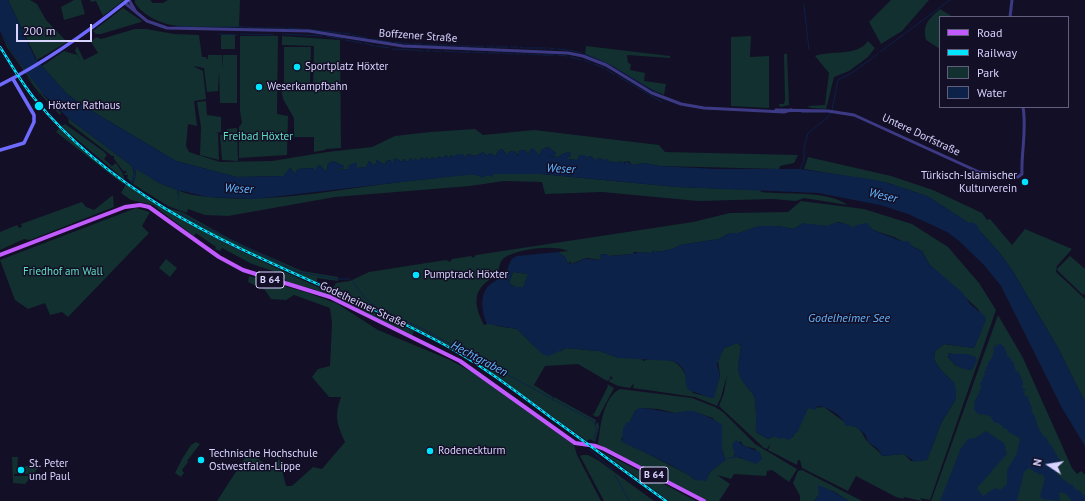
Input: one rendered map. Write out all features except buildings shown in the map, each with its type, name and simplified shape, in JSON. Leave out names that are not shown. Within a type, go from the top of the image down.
[{"type":"main road","points":[[0,85],[66,47],[128,0]]},
{"type":"main road","points":[[0,150],[20,145],[26,140],[34,122],[34,115],[13,78]]},
{"type":"main road","name":"Godelheimer Straße","points":[[0,255],[127,206],[149,207],[232,265],[267,279],[330,297],[460,361],[575,443],[596,446],[604,449],[704,501]]},
{"type":"street","name":"Boffzener Straße","points":[[128,0],[136,12]]},
{"type":"street","points":[[1010,16],[1012,0]]},
{"type":"street","name":"Boffzener Straße","points":[[124,3],[152,24],[172,29],[309,31],[403,46],[569,53],[606,65],[642,88],[670,100],[704,108],[776,110]]},
{"type":"street","name":"Untere Dorfstraße","points":[[776,110],[784,112],[791,110],[828,111],[861,118],[979,172],[1020,177],[1022,174],[1025,130],[1023,108]]},
{"type":"green space","points":[[8,0],[30,0],[37,4],[46,20],[67,42],[37,60]]},
{"type":"green space","points":[[74,0],[81,0],[85,14],[64,20],[61,7]]},
{"type":"green space","points":[[90,0],[124,0],[103,16],[96,1],[91,2]]},
{"type":"green space","points":[[135,0],[150,0],[153,3],[163,3],[168,0],[240,0],[239,27],[182,27],[169,24],[156,20],[145,13],[135,3]]},
{"type":"green space","points":[[891,0],[929,0],[902,31],[881,44],[869,22]]},
{"type":"green space","points":[[123,8],[142,21],[101,34],[96,34],[93,31]]},
{"type":"green space","points":[[940,9],[951,16],[939,16],[939,48],[926,40],[926,26],[933,15]]},
{"type":"green space","points":[[135,29],[146,29],[174,34],[199,35],[202,57],[207,57],[206,59],[208,59],[208,55],[222,55],[222,69],[223,55],[237,55],[237,103],[220,103],[219,71],[218,91],[207,92],[204,68],[193,66],[203,71],[206,99],[194,101],[197,126],[188,124],[186,146],[189,152],[220,162],[272,161],[327,152],[372,147],[395,136],[475,129],[483,135],[534,130],[659,145],[665,152],[798,155],[794,163],[780,166],[779,169],[660,166],[644,163],[632,165],[629,161],[624,162],[624,164],[621,161],[617,163],[611,161],[610,163],[607,159],[604,159],[604,162],[601,158],[598,158],[596,161],[591,156],[588,156],[587,160],[584,155],[580,155],[577,160],[568,159],[567,157],[571,156],[570,152],[562,154],[559,157],[549,156],[555,155],[556,153],[548,147],[541,150],[540,156],[533,149],[530,149],[529,155],[525,150],[518,151],[520,156],[514,151],[508,152],[508,156],[502,149],[498,151],[496,156],[490,153],[487,156],[483,152],[476,156],[468,154],[466,157],[461,154],[457,154],[455,157],[451,155],[449,158],[446,155],[443,158],[439,156],[436,159],[431,157],[431,160],[426,157],[425,160],[421,157],[419,161],[414,158],[414,161],[410,158],[408,162],[404,159],[402,162],[395,158],[393,160],[393,164],[390,160],[386,161],[385,165],[377,160],[375,166],[369,161],[366,167],[357,168],[357,163],[354,163],[349,166],[349,169],[337,170],[336,169],[344,168],[344,166],[333,161],[328,164],[326,172],[320,165],[316,168],[316,172],[313,168],[298,169],[295,174],[290,168],[284,176],[237,177],[176,161],[85,107],[67,94],[42,66],[64,51],[77,55],[82,63],[75,51],[77,46],[84,60],[98,53],[91,42],[96,37],[101,39]]},
{"type":"green space","points":[[0,31],[11,51],[43,93],[43,95],[61,113],[60,115],[41,95],[42,93],[40,94],[25,75],[32,82],[7,47]]},
{"type":"green space","points":[[221,35],[235,35],[235,49],[221,49]]},
{"type":"green space","name":"Weserkampfbahn","points":[[240,36],[278,36],[277,114],[288,116],[287,155],[239,158],[239,127],[242,123],[240,111]]},
{"type":"green space","points":[[282,36],[340,40],[341,148],[326,149],[314,152],[314,137],[294,137],[294,118],[283,99],[281,89],[313,89],[314,46],[282,45]]},
{"type":"green space","points":[[751,36],[750,57],[769,56],[769,108],[731,106],[731,37]]},
{"type":"green space","points":[[868,41],[875,48],[868,57],[849,71],[834,77],[826,109],[811,108],[807,106],[825,105],[829,73],[815,56],[851,51],[863,46]]},
{"type":"green space","points":[[586,46],[670,56],[670,58],[627,55],[628,63],[631,64],[630,70],[645,73],[644,81],[666,84],[664,95],[606,63],[585,54]]},
{"type":"green space","name":"Sportplatz Höxter","points":[[284,47],[311,47],[310,88],[284,88]]},
{"type":"green space","points":[[784,54],[787,54],[789,105],[780,107],[779,104],[784,104],[785,100]]},
{"type":"green space","points":[[206,101],[207,115],[221,117],[221,132],[214,133],[218,133],[219,160],[200,155],[201,127],[197,102]]},
{"type":"green space","points":[[68,118],[132,166],[134,175],[131,182],[127,178],[128,175],[125,175],[124,173],[127,173],[125,170],[124,172],[114,159],[114,156],[69,123]]},
{"type":"green space","points":[[65,124],[103,151],[107,155],[104,159],[112,166],[116,163],[125,180],[61,126]]},
{"type":"green space","points":[[59,128],[86,153],[123,182],[123,184],[56,132]]},
{"type":"green space","points":[[237,128],[238,161],[222,160],[220,135],[227,135],[227,129]]},
{"type":"green space","points":[[808,157],[891,176],[933,190],[982,213],[987,220],[990,219],[1012,245],[1025,229],[1072,249],[1057,266],[1056,272],[1085,299],[1085,402],[1058,348],[1012,270],[998,251],[978,229],[927,196],[888,183],[804,169]]},
{"type":"green space","points":[[136,168],[159,183],[177,190],[179,197],[178,190],[189,194],[207,197],[265,198],[320,193],[456,175],[471,174],[484,177],[486,174],[541,174],[677,187],[760,190],[761,192],[771,193],[818,195],[839,200],[848,205],[804,198],[796,201],[773,199],[698,201],[602,192],[545,194],[542,182],[504,181],[470,186],[335,197],[228,216],[205,215],[188,209],[187,213],[168,206],[133,184]]},
{"type":"green space","points":[[126,184],[195,227],[267,264],[414,331],[412,336],[340,300],[313,289],[289,283],[279,273],[252,264],[222,248],[220,251],[215,249],[216,247],[196,233],[194,236],[153,205],[131,200],[121,193]]},
{"type":"green space","points":[[133,187],[167,208],[182,212],[236,242],[302,271],[338,277],[338,281],[317,278],[317,283],[270,262],[200,228],[177,215]]},
{"type":"green space","points":[[113,195],[114,207],[30,240],[24,239],[0,250],[0,232],[17,225],[19,228],[22,227],[21,224],[82,202],[86,207],[94,210]]},
{"type":"green space","points":[[801,201],[864,209],[912,224],[948,247],[979,283],[996,310],[930,500],[920,498],[922,501],[904,497],[903,499],[896,497],[856,476],[848,491],[802,468],[800,460],[798,460],[797,465],[768,450],[771,443],[767,449],[764,448],[719,406],[724,393],[727,375],[717,406],[695,397],[633,388],[634,383],[630,388],[618,386],[608,381],[613,378],[610,376],[610,379],[607,381],[578,364],[545,366],[534,385],[553,397],[552,401],[554,397],[596,420],[595,425],[598,422],[599,427],[595,442],[590,439],[587,441],[470,358],[428,334],[332,290],[336,283],[350,281],[369,272],[446,260],[450,262],[452,259],[471,256],[473,258],[476,255],[693,222],[730,213],[788,212]],"holes":[[[839,222],[852,228],[867,224],[873,230],[894,237],[922,251],[930,265],[978,309],[985,321],[974,348],[944,344],[935,351],[934,360],[941,370],[954,383],[956,399],[941,423],[927,460],[911,461],[904,454],[882,456],[868,442],[857,427],[850,426],[824,407],[808,408],[793,437],[774,436],[768,439],[756,432],[754,396],[743,382],[739,373],[741,346],[737,343],[724,348],[718,360],[720,376],[713,398],[693,393],[683,370],[675,362],[662,359],[648,359],[644,361],[640,358],[619,358],[599,351],[566,348],[561,351],[534,346],[517,329],[497,326],[490,323],[484,325],[480,317],[477,302],[479,290],[483,285],[497,275],[502,260],[517,252],[535,248],[561,249],[568,251],[558,252],[565,257],[568,264],[570,261],[571,264],[586,258],[602,260],[600,255],[604,254],[609,256],[633,254],[634,252],[651,253],[653,250],[654,252],[668,250],[680,245],[719,239],[730,233],[739,233],[759,226],[777,226],[794,229],[800,225],[827,226]],[[949,353],[975,357],[975,362],[970,370],[955,365],[948,357]]]},
{"type":"green space","name":"Friedhof am Wall","points":[[136,208],[150,212],[142,226],[149,233],[68,317],[62,312],[50,315],[45,303],[28,309],[15,300],[0,260]]},
{"type":"green space","points":[[1070,256],[1085,269],[1085,293],[1083,295],[1057,269]]},
{"type":"green space","points":[[166,259],[177,268],[170,277],[159,268]]},
{"type":"green space","points":[[513,272],[529,274],[523,288],[515,287],[509,283]]},
{"type":"green space","points":[[249,276],[305,292],[336,303],[378,330],[450,360],[472,372],[574,445],[577,455],[601,501],[217,501],[248,453],[273,468],[272,471],[279,458],[286,486],[292,486],[313,467],[322,469],[345,442],[337,420],[341,397],[329,397],[312,377],[318,369],[330,366],[332,323],[330,308],[294,295],[286,300],[271,299],[265,290],[248,282]]},
{"type":"green space","points":[[998,315],[1023,358],[1072,468],[1077,474],[1081,471],[1085,475],[1085,501],[931,501]]},
{"type":"green space","points":[[607,384],[614,388],[599,416],[596,417],[592,414],[594,414],[608,386]]},
{"type":"green space","points":[[620,389],[692,398],[715,407],[723,412],[755,444],[797,469],[789,482],[772,470],[767,471],[766,476],[734,474],[731,479],[717,475],[730,484],[719,501],[707,501],[598,444],[603,414],[614,393]],"holes":[[[642,408],[658,409],[675,413],[692,411],[713,418],[725,459],[710,472],[706,480],[695,480],[689,475],[621,440],[635,411]],[[740,441],[744,446],[756,449],[753,462],[734,456]]]},
{"type":"green space","points":[[196,442],[200,444],[187,461],[188,462],[182,470],[184,473],[181,477],[175,473],[191,445]]},
{"type":"green space","points":[[601,451],[696,501],[669,501]]},
{"type":"green space","points":[[588,455],[599,461],[654,501],[604,501],[580,456]]},
{"type":"green space","points":[[12,457],[18,457],[17,474],[14,474],[14,476],[28,476],[28,474],[25,474],[25,466],[40,466],[25,484],[13,483]]},
{"type":"green space","points":[[802,470],[862,501],[849,501],[833,491],[819,489],[819,495],[814,501],[800,501],[800,496],[793,483],[798,471]]},
{"type":"water","name":"Weser","points":[[0,0],[8,0],[35,58],[67,94],[85,107],[176,161],[237,177],[283,176],[290,168],[295,174],[298,169],[313,168],[316,172],[316,168],[320,165],[326,172],[328,164],[333,161],[344,166],[344,168],[337,170],[349,169],[348,166],[354,163],[357,163],[357,168],[366,167],[369,161],[375,166],[377,160],[385,165],[386,161],[390,160],[393,164],[393,160],[395,158],[402,162],[404,159],[408,162],[410,158],[414,161],[414,158],[419,161],[421,157],[425,160],[426,157],[431,160],[431,157],[436,159],[439,156],[443,158],[446,155],[449,158],[451,155],[455,157],[457,154],[461,154],[466,157],[468,154],[476,156],[483,152],[487,156],[490,153],[496,156],[498,151],[502,149],[508,156],[508,152],[514,151],[519,156],[518,151],[525,150],[529,155],[530,149],[533,148],[540,156],[541,150],[548,147],[556,153],[556,155],[549,156],[559,157],[562,154],[570,152],[571,156],[568,157],[568,159],[577,160],[580,155],[585,155],[587,160],[588,156],[591,156],[596,161],[598,158],[601,158],[604,162],[604,159],[607,159],[610,163],[611,161],[617,163],[621,161],[624,164],[627,161],[632,165],[644,163],[660,166],[717,169],[800,169],[870,179],[888,183],[927,196],[969,223],[973,222],[979,227],[978,229],[998,251],[1012,270],[1058,348],[1085,402],[1085,446],[1062,408],[1001,286],[984,265],[958,240],[947,232],[908,214],[880,205],[818,193],[677,187],[541,174],[494,174],[492,177],[486,175],[482,178],[477,175],[468,175],[255,199],[207,197],[178,190],[180,209],[177,190],[159,183],[136,169],[135,178],[132,184],[131,182],[134,172],[132,166],[68,118],[43,94],[11,51],[0,31]]},
{"type":"water","name":"Godelheimer See","points":[[837,222],[850,225],[852,228],[857,225],[867,223],[873,230],[901,241],[908,241],[915,248],[922,251],[930,265],[963,293],[970,304],[985,316],[986,320],[974,348],[944,344],[935,351],[934,360],[941,370],[954,383],[956,389],[956,399],[941,423],[927,460],[915,462],[904,454],[882,456],[878,449],[868,442],[865,434],[854,426],[846,426],[842,419],[835,413],[818,406],[815,410],[808,408],[798,431],[789,440],[783,438],[780,439],[774,436],[768,439],[756,432],[754,396],[740,377],[738,368],[741,346],[738,343],[724,348],[717,364],[720,376],[714,398],[711,398],[688,390],[682,367],[673,361],[619,358],[599,351],[566,348],[549,356],[542,354],[517,329],[487,324],[483,313],[482,302],[485,291],[492,283],[504,275],[512,259],[517,256],[558,252],[565,257],[568,264],[569,261],[570,264],[572,264],[585,259],[585,257],[586,259],[602,260],[600,255],[607,254],[609,256],[633,254],[633,252],[635,254],[638,252],[651,253],[653,250],[654,252],[668,250],[679,245],[719,239],[730,233],[739,233],[759,226],[777,226],[794,229],[803,223],[827,226]],"holes":[[[513,272],[528,274],[523,287],[515,287],[509,283]]]},
{"type":"water","points":[[995,343],[997,346],[1000,343],[1005,348],[1007,356],[1010,357],[1011,361],[1013,361],[1016,372],[1018,371],[1023,382],[1022,388],[1026,391],[1023,390],[1025,396],[1029,397],[1028,399],[1032,408],[1031,411],[1035,417],[1039,430],[1043,436],[1047,438],[1047,441],[1049,441],[1048,443],[1051,445],[1060,461],[1057,465],[1057,474],[1069,484],[1073,485],[1075,489],[1080,491],[1083,496],[1085,494],[1085,501],[1072,501],[1066,494],[1061,492],[1059,494],[1060,501],[1042,499],[1040,496],[1045,478],[1042,474],[1040,475],[1029,468],[1024,472],[1017,501],[940,501],[961,448],[968,439],[975,438],[986,431],[1004,443],[1007,454],[977,488],[983,496],[995,488],[1000,490],[1007,484],[1007,470],[1017,453],[1020,438],[1008,432],[1005,427],[1003,429],[1002,425],[999,425],[999,423],[995,423],[991,418],[992,417],[983,414],[980,415],[974,410],[975,400],[980,392],[979,390],[981,389],[980,383],[983,380],[986,366],[988,366],[988,362],[992,358],[994,350],[993,347],[996,347]]},
{"type":"water","points":[[948,353],[967,354],[971,355],[977,360],[973,369],[969,370],[957,366],[951,360]]},
{"type":"water","points":[[639,408],[676,413],[694,411],[702,414],[722,425],[722,450],[725,459],[735,456],[732,444],[736,440],[744,446],[760,452],[762,459],[756,464],[739,457],[727,459],[710,472],[706,481],[695,480],[667,463],[622,442],[623,428],[627,422],[630,422],[635,411]]},
{"type":"water","points":[[818,485],[849,501],[814,501],[819,495]]},
{"type":"waterway","points":[[880,52],[950,0]]},
{"type":"waterway","points":[[804,5],[809,50]]},
{"type":"waterway","points":[[175,26],[193,27]]},
{"type":"waterway","points":[[196,27],[207,27]]},
{"type":"waterway","points":[[209,27],[215,27]]},
{"type":"waterway","points":[[218,27],[244,27]]},
{"type":"waterway","points":[[246,27],[253,28]]},
{"type":"waterway","points":[[255,28],[263,28]]},
{"type":"waterway","points":[[266,28],[285,28]]},
{"type":"waterway","points":[[288,28],[301,29]]},
{"type":"waterway","points":[[303,29],[341,33]]},
{"type":"waterway","points":[[343,33],[350,34]]},
{"type":"waterway","points":[[219,34],[237,35]]},
{"type":"waterway","points":[[241,34],[274,35]]},
{"type":"waterway","points":[[282,34],[323,36]]},
{"type":"waterway","points":[[352,35],[367,38]]},
{"type":"waterway","points":[[326,36],[343,39]]},
{"type":"waterway","points":[[371,39],[391,42]]},
{"type":"waterway","points":[[345,40],[362,43]]},
{"type":"waterway","points":[[394,42],[410,44]]},
{"type":"waterway","points":[[364,43],[374,46]]},
{"type":"waterway","points":[[413,44],[422,44]]},
{"type":"waterway","points":[[425,45],[437,45]]},
{"type":"waterway","points":[[439,45],[447,45]]},
{"type":"waterway","points":[[450,45],[457,46]]},
{"type":"waterway","points":[[376,46],[390,48]]},
{"type":"waterway","points":[[459,46],[470,46]]},
{"type":"waterway","points":[[473,46],[484,47]]},
{"type":"waterway","points":[[487,47],[494,47]]},
{"type":"waterway","points":[[497,47],[508,47]]},
{"type":"waterway","points":[[511,47],[517,47]]},
{"type":"waterway","points":[[520,47],[524,48]]},
{"type":"waterway","points":[[526,48],[546,48]]},
{"type":"waterway","points":[[549,48],[555,49]]},
{"type":"waterway","points":[[393,49],[414,50]]},
{"type":"waterway","points":[[558,49],[567,50]]},
{"type":"waterway","points":[[415,50],[423,51]]},
{"type":"waterway","points":[[569,50],[582,53]]},
{"type":"waterway","points":[[433,51],[441,51]]},
{"type":"waterway","points":[[444,51],[457,52]]},
{"type":"waterway","points":[[459,52],[470,52]]},
{"type":"waterway","points":[[473,52],[486,53]]},
{"type":"waterway","points":[[488,53],[500,53]]},
{"type":"waterway","points":[[502,53],[513,54]]},
{"type":"waterway","points":[[529,54],[541,55]]},
{"type":"waterway","points":[[585,54],[609,64],[659,94]]},
{"type":"waterway","points":[[832,110],[838,80],[850,74],[878,54]]},
{"type":"waterway","points":[[543,55],[554,55]]},
{"type":"waterway","points":[[557,55],[567,56]]},
{"type":"waterway","points":[[570,57],[581,60]]},
{"type":"waterway","points":[[584,60],[591,63]]},
{"type":"waterway","points":[[594,64],[604,68]]},
{"type":"waterway","points":[[606,69],[615,75]]},
{"type":"waterway","points":[[618,76],[662,102]]},
{"type":"waterway","points":[[800,169],[804,161],[804,148],[808,133],[831,113]]},
{"type":"waterway","name":"Hechtgraben","points":[[180,210],[181,214],[193,221],[298,272],[337,279],[350,279]]},
{"type":"waterway","name":"Hechtgraben","points":[[352,281],[366,299],[377,308],[423,329],[593,421],[597,429],[593,441]]},
{"type":"waterway","name":"Hechtgraben","points":[[589,449],[613,470]]},
{"type":"waterway","name":"Hechtgraben","points":[[615,475],[629,501]]},
{"type":"railway","points":[[0,47],[34,98],[77,143],[124,181],[174,214],[226,242],[391,317],[459,353],[500,380],[666,501]]},
{"type":"place","name":"Sportplatz Höxter","points":[[297,67]]},
{"type":"place","name":"Weserkampfbahn","points":[[259,87]]},
{"type":"place","name":"Höxter Rathaus","points":[[39,106]]},
{"type":"place","name":"Türkisch-Islamischer Kulturverein","points":[[1025,182]]},
{"type":"place","name":"Pumptrack Höxter","points":[[416,275]]},
{"type":"place","name":"Rodeneckturm","points":[[430,451]]},
{"type":"place","name":"Technische Hochschule Ostwestfalen-Lippe","points":[[201,460]]},
{"type":"place","name":"St. Peter und Paul","points":[[21,470]]},
{"type":"park label","name":"Freibad Höxter","points":[[258,137]]}]
